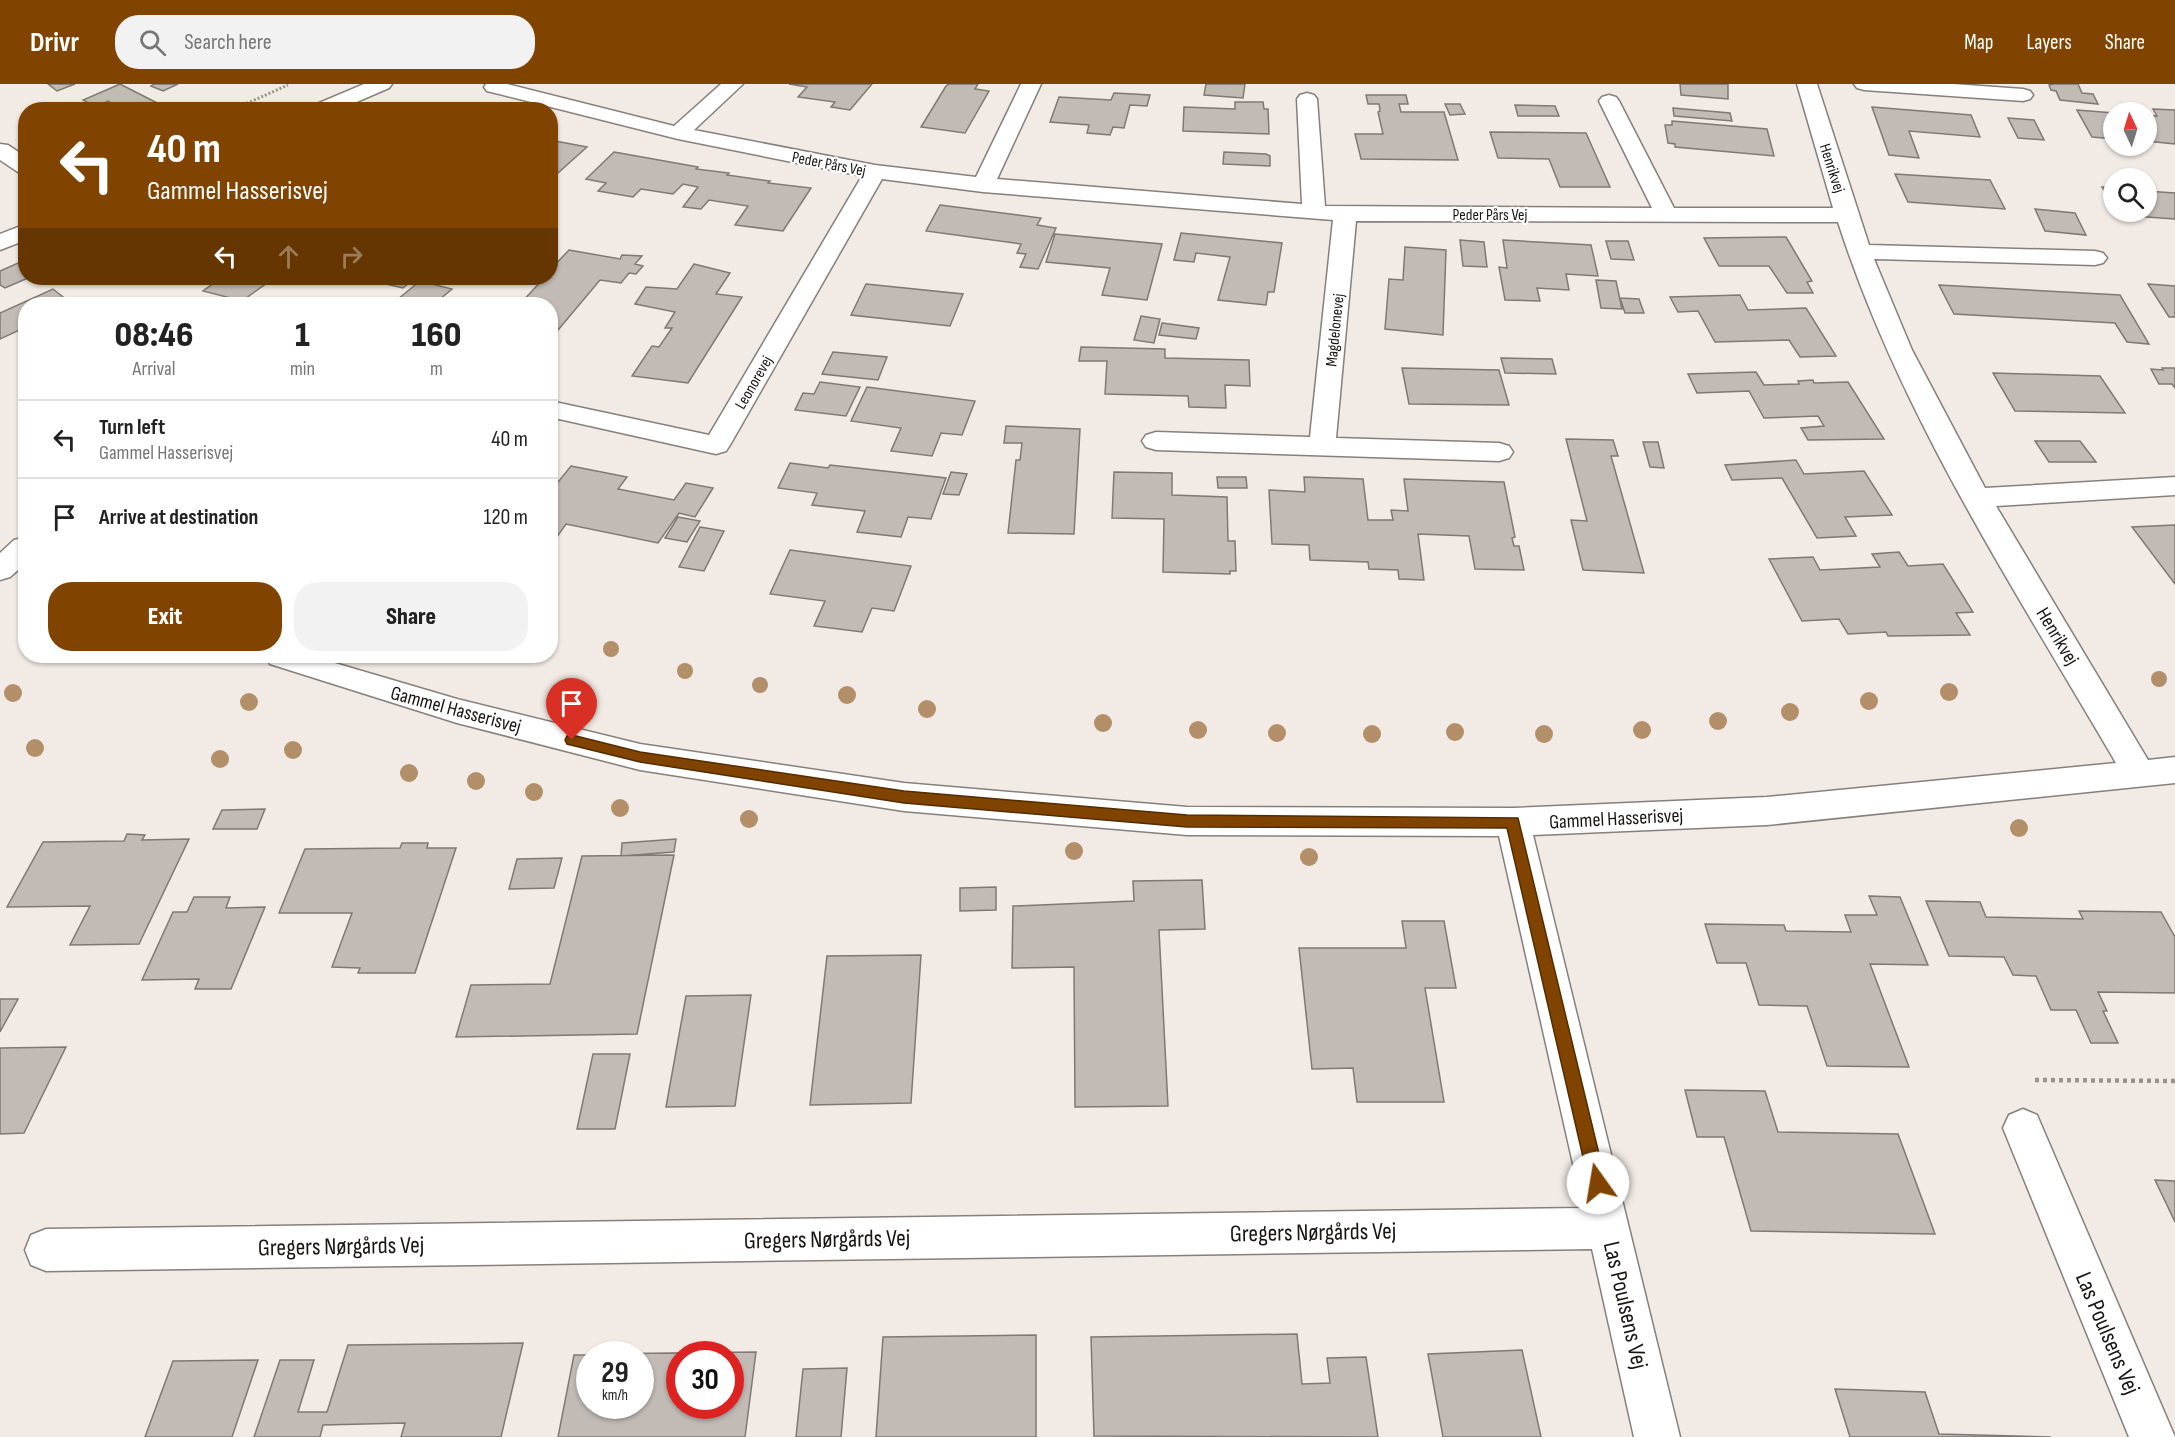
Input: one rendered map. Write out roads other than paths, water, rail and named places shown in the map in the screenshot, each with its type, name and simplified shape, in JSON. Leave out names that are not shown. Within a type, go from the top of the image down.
[{"type":"street","points":[[338,102],[382,84]]},
{"type":"street","points":[[678,133],[733,84]]},
{"type":"street","points":[[983,184],[1031,84]]},
{"type":"street","name":"Henrikvej","points":[[1807,84],[1858,252],[1899,349],[1976,498],[2139,773]]},
{"type":"street","points":[[1864,84],[2023,95]]},
{"type":"street","name":"Peder Pårs Vej","points":[[494,87],[554,102]]},
{"type":"street","points":[[1307,99],[1314,212]]},
{"type":"street","points":[[1608,101],[1666,214]]},
{"type":"street","name":"Peder Pårs Vej","points":[[558,103],[678,133],[875,172],[983,184],[1345,214],[1848,215]]},
{"type":"street","points":[[0,150],[18,162]]},
{"type":"street","name":"Leonorevej","points":[[558,411],[716,445],[875,172]]},
{"type":"street","name":"Magdelonevej","points":[[1322,447],[1345,214]]},
{"type":"street","points":[[0,243],[18,235]]},
{"type":"street","points":[[1858,252],[2095,258]]},
{"type":"street","points":[[1156,441],[1498,452]]},
{"type":"street","points":[[1976,498],[2175,486]]},
{"type":"street","points":[[0,570],[17,543]]},
{"type":"street","name":"Gammel Hasserisvej","points":[[298,663],[457,711],[640,757],[904,797],[1187,821],[1513,822],[1767,811],[2175,770]]},
{"type":"street","name":"Las Poulsens Vej","points":[[1513,822],[1657,1437]]},
{"type":"street","name":"Las Poulsens Vej","points":[[2023,1128],[2152,1437]]},
{"type":"street","name":"Gregers Nørgårds Vej","points":[[46,1250],[1608,1228]]}]
